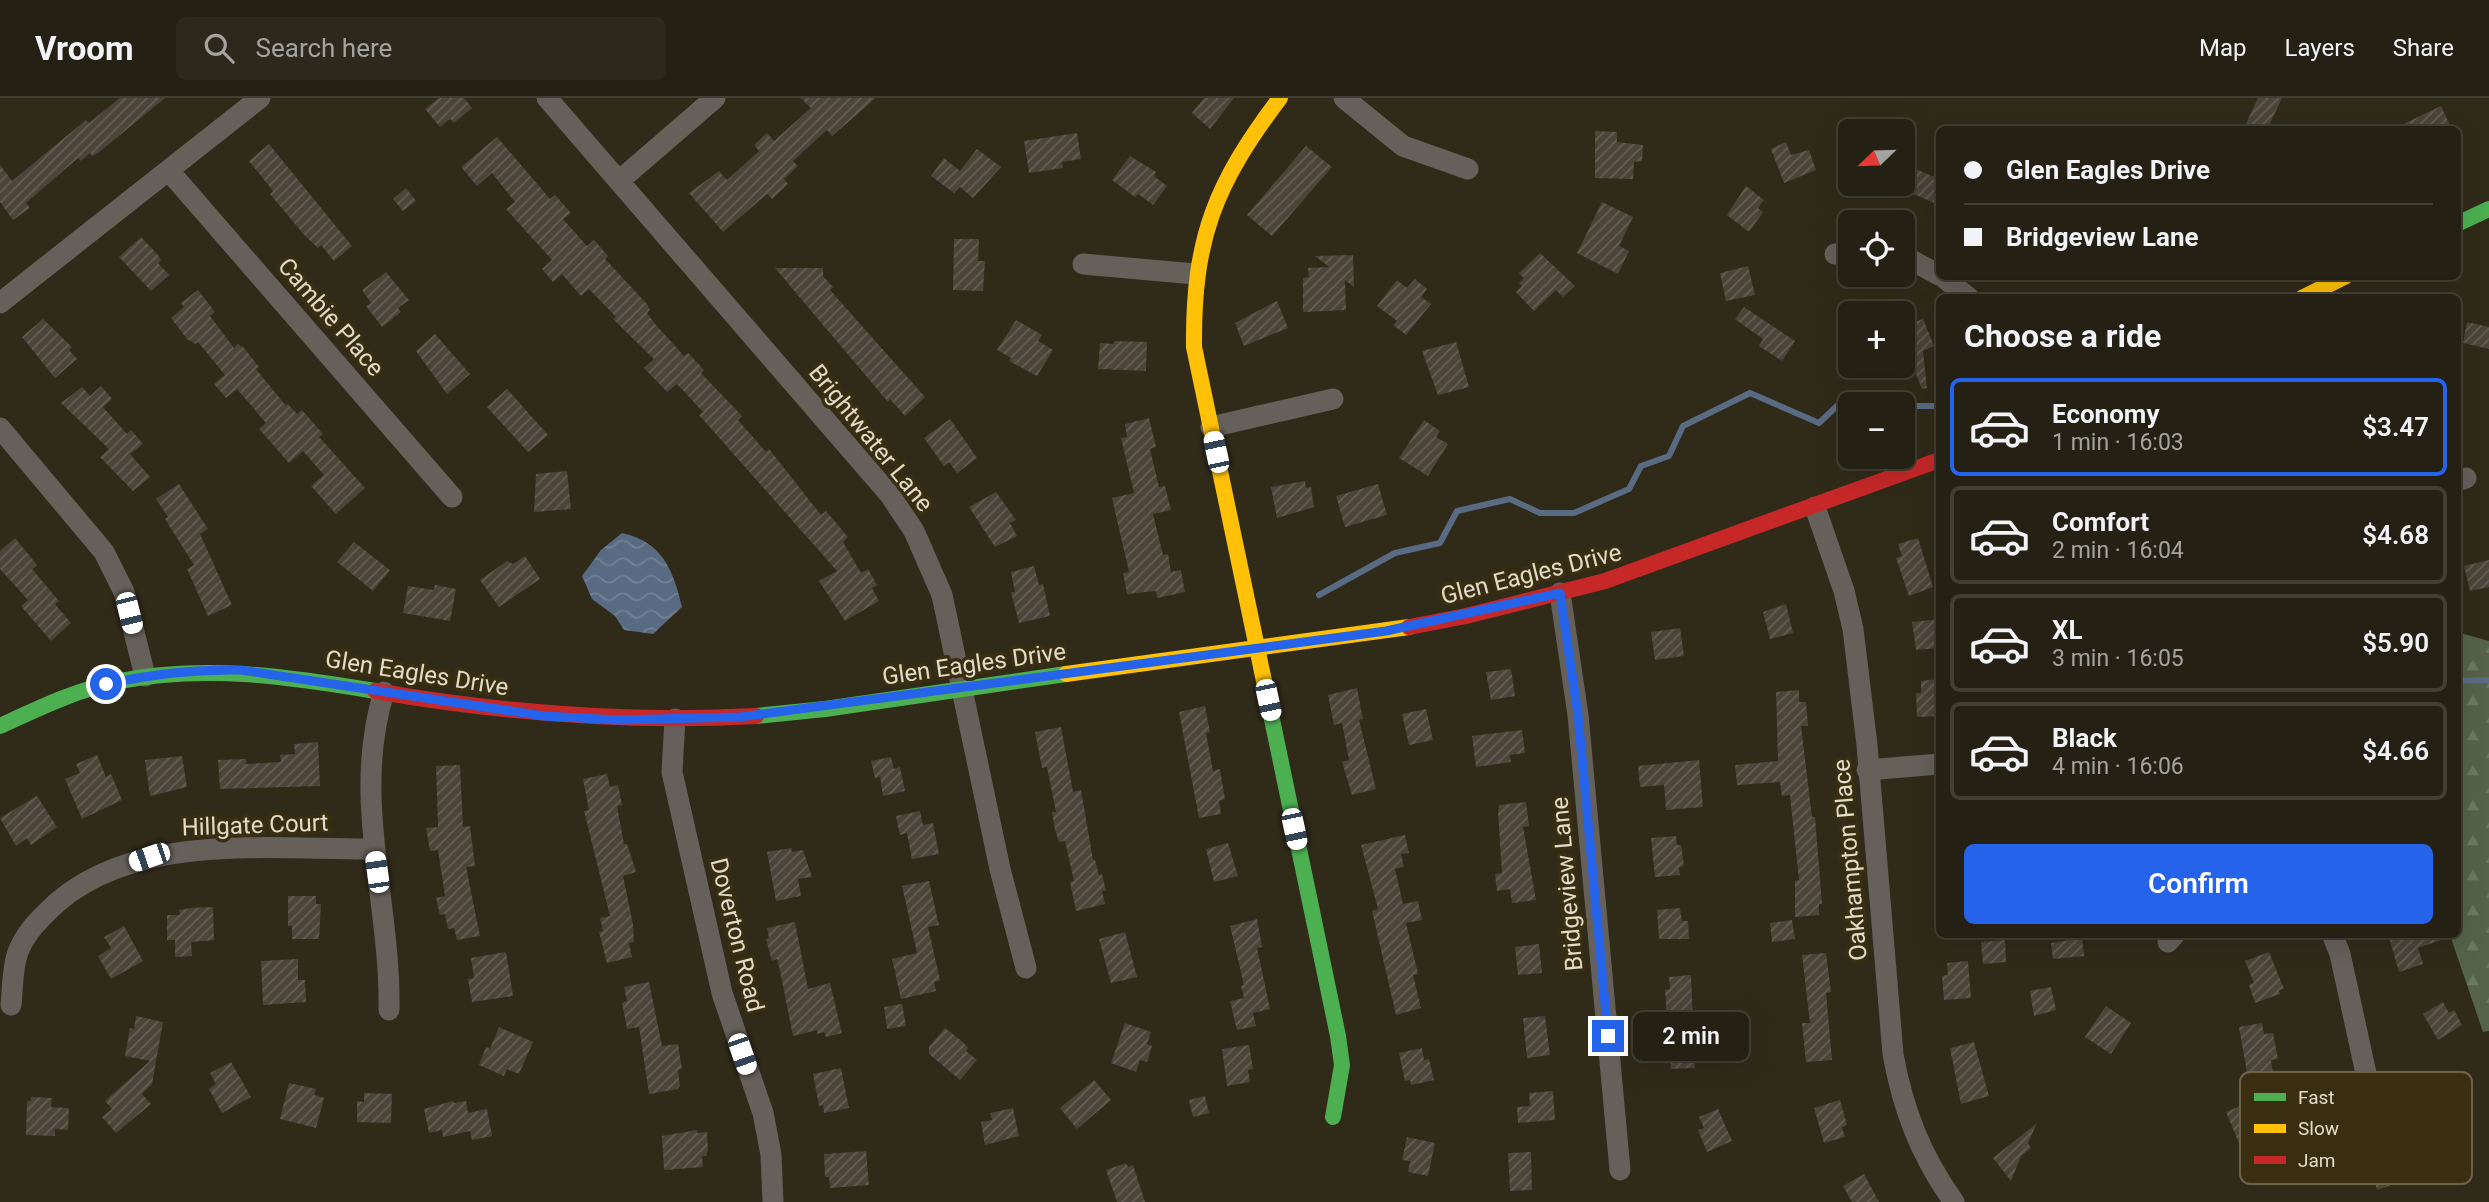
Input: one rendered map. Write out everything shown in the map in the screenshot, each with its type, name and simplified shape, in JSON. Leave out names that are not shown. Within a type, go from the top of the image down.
[{"type":"street","points":[[0,303],[260,98]]},
{"type":"street","name":"Brightwater Lane","points":[[547,98],[890,495],[930,561],[942,594],[1000,869],[1026,968]]},
{"type":"street","points":[[619,181],[715,98]]},
{"type":"street","points":[[1280,98],[1246,141],[1218,189],[1200,243],[1195,274],[1194,347],[1338,1036],[1342,1065],[1333,1116]]},
{"type":"street","points":[[1344,98],[1403,146],[1468,169]]},
{"type":"street","name":"Cambie Place","points":[[169,171],[452,497]]},
{"type":"street","points":[[2461,222],[2489,209]]},
{"type":"street","points":[[1915,262],[1936,274]]},
{"type":"street","points":[[1083,264],[1195,274]]},
{"type":"street","points":[[1945,280],[1964,294]]},
{"type":"street","points":[[2310,294],[2338,280]]},
{"type":"street","points":[[1211,427],[1333,399]]},
{"type":"street","points":[[0,428],[96,542],[116,572],[145,676]]},
{"type":"street","name":"Glen Eagles Drive","points":[[0,726],[39,705],[87,688],[145,676],[208,669],[241,670],[544,716],[617,720],[675,719],[791,712],[1386,631],[1560,593],[1639,570],[1936,461]]},
{"type":"street","name":"Oakhampton Place","points":[[1815,507],[1844,591],[1853,629],[1893,1054],[1900,1090],[1922,1152],[1954,1202]]},
{"type":"street","name":"Bridgeview Lane","points":[[1560,593],[1578,715],[1620,1170]]},
{"type":"street","points":[[384,692],[372,739],[374,849],[390,965],[389,1010]]},
{"type":"street","name":"Doverton Road","points":[[675,719],[672,772],[722,993],[763,1113],[771,1156],[773,1202]]},
{"type":"street","points":[[1867,769],[1936,764]]},
{"type":"street","name":"Hillgate Court","points":[[11,1005],[15,964],[30,928],[55,903],[101,873],[149,857],[184,852],[374,849]]},
{"type":"street","points":[[2334,938],[2340,954],[2366,1072]]},
{"type":"green space","points":[[2461,633],[2489,641],[2489,1031],[2483,1032],[2451,938],[2461,938]]},
{"type":"water","points":[[622,533],[636,537],[657,551],[670,570],[679,594],[682,607],[653,634],[624,630],[615,616],[592,599],[582,576],[601,550]]},
{"type":"building","points":[[120,98],[165,98],[98,153],[92,156],[90,153],[81,161],[78,158],[26,203],[30,208],[13,220],[0,202],[0,165],[12,181],[86,120],[89,123]]},
{"type":"building","points":[[439,98],[464,98],[472,108],[454,123],[450,119],[440,127],[425,109]]},
{"type":"building","points":[[801,98],[876,98],[832,136],[827,130],[793,161],[798,166],[784,179],[788,184],[772,199],[767,194],[723,232],[689,193],[719,171],[727,180],[759,151],[754,145],[767,133],[774,141],[811,108]]},
{"type":"building","points":[[1204,98],[1234,98],[1210,129],[1192,113]]},
{"type":"building","points":[[2258,98],[2282,98],[2269,126],[2245,126]]},
{"type":"building","points":[[2441,106],[2450,126],[2399,126]]},
{"type":"building","points":[[1595,131],[1617,132],[1617,142],[1643,145],[1642,161],[1634,162],[1633,179],[1595,178]]},
{"type":"building","points":[[1077,133],[1081,159],[1062,162],[1063,168],[1029,173],[1024,141]]},
{"type":"building","points":[[497,137],[550,199],[555,195],[571,213],[563,219],[587,246],[594,240],[608,256],[605,259],[647,304],[650,310],[647,313],[656,325],[684,356],[688,353],[704,370],[701,373],[742,416],[738,420],[766,452],[769,449],[821,515],[826,511],[848,537],[843,542],[861,573],[868,569],[877,585],[872,588],[879,601],[845,621],[819,581],[837,571],[699,415],[703,412],[677,384],[667,392],[644,368],[654,359],[613,319],[616,317],[589,289],[581,296],[562,274],[553,282],[542,269],[552,260],[506,209],[515,202],[492,173],[477,186],[461,167]]},
{"type":"building","points":[[1786,142],[1791,155],[1809,150],[1816,170],[1784,183],[1771,149]]},
{"type":"building","points":[[269,144],[352,246],[334,261],[321,245],[318,248],[305,236],[270,194],[273,191],[249,161]]},
{"type":"building","points":[[1306,146],[1332,167],[1272,236],[1247,215]]},
{"type":"building","points":[[977,149],[1001,167],[973,198],[960,187],[954,193],[931,176],[944,158],[960,171]]},
{"type":"building","points":[[1130,156],[1156,172],[1154,176],[1167,186],[1153,205],[1138,194],[1135,197],[1112,180]]},
{"type":"building","points":[[1915,169],[1936,178],[1936,204],[1915,195]]},
{"type":"building","points":[[1746,186],[1764,200],[1758,208],[1763,212],[1749,232],[1727,215]]},
{"type":"building","points":[[406,188],[416,201],[403,211],[393,199]]},
{"type":"building","points":[[1602,202],[1633,217],[1619,246],[1629,251],[1618,274],[1577,253]]},
{"type":"building","points":[[141,237],[158,255],[161,260],[158,263],[169,275],[151,291],[119,257]]},
{"type":"building","points":[[954,239],[979,239],[978,261],[985,261],[983,291],[953,290]]},
{"type":"building","points":[[1540,253],[1575,286],[1563,297],[1556,290],[1534,311],[1516,292],[1522,286],[1519,283],[1524,278],[1519,273]]},
{"type":"building","points":[[1353,255],[1354,287],[1345,280],[1346,310],[1303,312],[1303,278],[1309,277],[1308,268],[1329,267],[1315,256]]},
{"type":"building","points":[[1748,266],[1755,295],[1726,301],[1720,273]]},
{"type":"building","points":[[775,268],[823,268],[823,276],[833,287],[830,290],[925,397],[905,416],[890,399],[888,402]]},
{"type":"building","points":[[386,272],[409,300],[398,308],[401,312],[382,327],[366,306],[371,303],[362,290]]},
{"type":"building","points":[[1415,279],[1427,289],[1421,297],[1431,304],[1406,335],[1393,325],[1397,321],[1377,306],[1397,280],[1407,288]]},
{"type":"building","points":[[198,290],[215,312],[210,316],[234,348],[238,344],[244,348],[259,367],[256,369],[286,406],[288,404],[297,414],[302,410],[323,434],[319,437],[365,488],[336,514],[311,486],[324,475],[303,451],[289,463],[259,429],[266,423],[237,389],[226,398],[214,384],[225,375],[198,342],[195,344],[187,339],[171,318],[184,307],[181,303]]},
{"type":"building","points":[[1277,301],[1288,328],[1244,346],[1235,323]]},
{"type":"building","points":[[1744,307],[1795,341],[1782,361],[1759,346],[1763,339],[1735,319]]},
{"type":"building","points":[[43,319],[72,347],[69,350],[77,359],[55,378],[22,337]]},
{"type":"building","points":[[1923,319],[1934,346],[1923,351],[1927,388],[1922,389],[1915,372],[1915,322]]},
{"type":"building","points":[[1016,320],[1042,335],[1038,341],[1053,350],[1037,376],[1009,361],[1011,358],[997,350]]},
{"type":"building","points":[[2467,322],[2489,327],[2489,349],[2463,343]]},
{"type":"building","points":[[435,334],[470,374],[447,394],[416,351]]},
{"type":"building","points":[[1114,341],[1147,342],[1146,371],[1098,369],[1100,343],[1114,344]]},
{"type":"building","points":[[1456,342],[1469,387],[1438,395],[1422,351]]},
{"type":"building","points":[[101,386],[112,399],[103,407],[127,434],[131,430],[143,444],[130,454],[150,477],[133,491],[100,457],[109,449],[61,403],[82,387],[90,396]]},
{"type":"building","points":[[507,389],[548,435],[528,452],[487,407]]},
{"type":"building","points":[[1149,418],[1156,447],[1150,449],[1159,487],[1165,486],[1171,510],[1153,514],[1163,555],[1168,554],[1171,572],[1181,570],[1185,592],[1157,598],[1156,591],[1127,594],[1123,573],[1129,572],[1112,498],[1134,493],[1121,438],[1127,437],[1125,424]]},
{"type":"building","points":[[950,419],[977,458],[957,473],[949,462],[944,466],[924,438]]},
{"type":"building","points":[[1424,420],[1440,431],[1436,437],[1448,444],[1428,476],[1399,458]]},
{"type":"building","points":[[567,471],[571,509],[534,512],[536,474]]},
{"type":"building","points":[[1305,481],[1306,488],[1311,487],[1314,507],[1277,518],[1271,487]]},
{"type":"building","points":[[179,484],[208,529],[200,534],[232,605],[208,616],[187,569],[194,565],[165,519],[168,517],[156,499]]},
{"type":"building","points":[[1378,484],[1387,515],[1345,527],[1336,496]]},
{"type":"building","points":[[996,492],[1016,520],[1010,523],[1017,536],[995,547],[969,507]]},
{"type":"building","points":[[15,538],[37,565],[32,569],[59,601],[55,604],[71,623],[51,641],[21,606],[28,600],[0,569],[0,551]]},
{"type":"building","points":[[1918,538],[1933,587],[1909,596],[1896,558],[1902,556],[1898,544]]},
{"type":"building","points":[[354,542],[390,570],[373,591],[337,562]]},
{"type":"building","points":[[525,556],[540,579],[499,607],[480,580],[507,561],[513,564]]},
{"type":"building","points":[[2489,560],[2489,587],[2470,591],[2464,566]]},
{"type":"building","points":[[1034,566],[1039,585],[1043,584],[1050,616],[1019,623],[1011,592],[1015,592],[1011,572]]},
{"type":"building","points":[[435,585],[456,589],[450,621],[403,613],[408,586],[434,590]]},
{"type":"building","points":[[1786,604],[1793,633],[1770,639],[1763,612]]},
{"type":"building","points":[[1936,619],[1936,648],[1916,650],[1912,622]]},
{"type":"building","points":[[1680,628],[1684,656],[1655,660],[1651,632]]},
{"type":"building","points":[[1511,669],[1515,696],[1491,700],[1486,672]]},
{"type":"building","points":[[1936,679],[1936,716],[1917,717],[1916,693],[1921,693],[1921,681]]},
{"type":"building","points":[[1357,688],[1363,719],[1359,720],[1376,789],[1352,795],[1342,762],[1349,760],[1342,723],[1334,725],[1328,695]]},
{"type":"building","points":[[1799,690],[1799,702],[1806,702],[1808,726],[1801,726],[1812,817],[1815,817],[1822,904],[1819,904],[1819,915],[1795,917],[1795,881],[1799,880],[1790,795],[1782,796],[1780,782],[1737,785],[1735,765],[1778,761],[1776,692]]},
{"type":"building","points":[[1205,706],[1210,732],[1206,733],[1213,771],[1220,769],[1225,799],[1219,801],[1221,814],[1199,818],[1179,712]]},
{"type":"building","points":[[1426,709],[1433,740],[1409,745],[1402,714]]},
{"type":"building","points":[[1061,727],[1073,792],[1081,790],[1093,860],[1099,875],[1102,874],[1106,891],[1102,891],[1105,904],[1076,911],[1070,882],[1074,881],[1065,841],[1059,842],[1055,830],[1052,812],[1056,812],[1047,767],[1042,768],[1035,732]]},
{"type":"building","points":[[1522,730],[1525,753],[1510,755],[1511,762],[1476,767],[1472,736]]},
{"type":"building","points":[[318,742],[320,786],[220,789],[218,760],[246,759],[246,764],[281,762],[280,755],[295,754],[294,744]]},
{"type":"building","points":[[97,755],[106,777],[111,774],[122,800],[82,819],[65,779],[80,773],[76,764]]},
{"type":"building","points":[[182,756],[187,787],[150,796],[145,760]]},
{"type":"building","points":[[891,757],[894,769],[900,767],[905,791],[883,796],[880,777],[875,778],[871,761]]},
{"type":"building","points":[[1699,760],[1703,807],[1666,810],[1664,785],[1640,787],[1638,766]]},
{"type":"building","points":[[460,765],[463,827],[470,826],[475,866],[466,867],[480,936],[457,940],[454,928],[448,929],[445,914],[440,915],[436,898],[445,896],[438,850],[430,851],[426,828],[438,827],[436,766]]},
{"type":"building","points":[[607,774],[610,787],[618,785],[622,805],[617,806],[624,844],[627,844],[636,872],[623,876],[633,924],[634,942],[629,943],[632,957],[607,963],[599,932],[603,931],[600,918],[610,916],[584,811],[589,810],[583,779]]},
{"type":"building","points":[[37,796],[57,827],[31,845],[27,838],[16,846],[0,818]]},
{"type":"building","points":[[1526,802],[1529,826],[1523,827],[1536,900],[1512,903],[1510,889],[1497,891],[1495,874],[1502,873],[1499,805]]},
{"type":"building","points":[[920,811],[923,825],[933,823],[939,854],[912,859],[907,833],[900,835],[896,816]]},
{"type":"building","points":[[1405,835],[1409,853],[1401,854],[1404,867],[1395,869],[1403,904],[1418,901],[1422,920],[1406,923],[1418,974],[1413,975],[1421,1008],[1396,1015],[1372,911],[1378,909],[1361,845]]},
{"type":"building","points":[[1676,836],[1677,845],[1681,845],[1684,866],[1679,867],[1680,875],[1655,877],[1651,838]]},
{"type":"building","points":[[1228,843],[1238,876],[1214,882],[1206,849]]},
{"type":"building","points":[[791,848],[792,852],[803,850],[812,877],[798,879],[801,896],[776,901],[767,852]]},
{"type":"building","points":[[929,881],[939,925],[928,927],[940,980],[934,982],[936,991],[901,999],[892,959],[917,953],[902,886]]},
{"type":"building","points":[[288,896],[316,896],[316,904],[321,904],[319,939],[292,939],[292,926],[288,926]]},
{"type":"building","points":[[213,907],[214,940],[191,942],[192,956],[175,957],[175,940],[167,940],[167,915],[180,915],[179,910]]},
{"type":"building","points":[[1680,908],[1682,921],[1688,921],[1689,939],[1659,939],[1657,910]]},
{"type":"building","points":[[1257,919],[1262,947],[1257,948],[1270,1009],[1253,1013],[1256,1026],[1237,1030],[1230,1001],[1244,998],[1241,986],[1244,985],[1230,926]]},
{"type":"building","points":[[1792,920],[1795,939],[1772,942],[1770,923]]},
{"type":"building","points":[[795,922],[808,989],[830,983],[842,1033],[826,1037],[824,1032],[817,1034],[817,1030],[793,1036],[777,959],[772,961],[766,939],[769,938],[767,928]]},
{"type":"building","points":[[124,926],[143,961],[111,979],[98,956],[111,948],[104,937]]},
{"type":"building","points":[[1125,932],[1137,977],[1111,983],[1099,939]]},
{"type":"building","points":[[2082,938],[2084,956],[2053,959],[2051,943]]},
{"type":"building","points":[[2389,938],[2447,938],[2418,948],[2423,964],[2399,972]]},
{"type":"building","points":[[2005,940],[2006,962],[1983,964],[1981,942]]},
{"type":"building","points":[[1539,944],[1542,973],[1518,975],[1515,947]]},
{"type":"building","points":[[506,952],[513,996],[472,1002],[468,979],[474,978],[471,958]]},
{"type":"building","points":[[2269,952],[2284,989],[2279,990],[2280,994],[2255,1003],[2249,985],[2254,983],[2245,961]]},
{"type":"building","points":[[1826,953],[1831,992],[1826,993],[1832,1060],[1806,1062],[1802,1023],[1810,1023],[1802,955]]},
{"type":"building","points":[[298,959],[298,980],[305,980],[306,1002],[263,1005],[261,961]]},
{"type":"building","points":[[1968,961],[1971,998],[1944,1000],[1942,976],[1948,975],[1947,963]]},
{"type":"building","points":[[1691,975],[1695,1068],[1671,1069],[1665,990],[1670,989],[1669,977]]},
{"type":"building","points":[[649,982],[662,1046],[678,1044],[682,1069],[678,1070],[678,1089],[649,1094],[639,1027],[627,1029],[622,1003],[627,1001],[624,987]]},
{"type":"building","points":[[2051,987],[2056,1010],[2034,1016],[2030,991]]},
{"type":"building","points":[[2443,1002],[2449,1013],[2454,1010],[2462,1025],[2438,1040],[2423,1014]]},
{"type":"building","points":[[902,1004],[906,1026],[887,1029],[884,1007]]},
{"type":"building","points":[[2106,1006],[2131,1023],[2111,1054],[2085,1037]]},
{"type":"building","points":[[136,1016],[163,1022],[152,1084],[142,1094],[151,1104],[116,1133],[102,1117],[112,1109],[105,1101],[150,1061],[125,1056],[130,1028],[134,1029]]},
{"type":"building","points":[[1545,1016],[1550,1055],[1527,1058],[1523,1018]]},
{"type":"building","points":[[1125,1023],[1151,1032],[1147,1044],[1152,1046],[1147,1062],[1140,1060],[1136,1072],[1111,1063]]},
{"type":"building","points":[[2262,1023],[2264,1034],[2273,1033],[2278,1059],[2271,1060],[2273,1072],[2247,1072],[2239,1027]]},
{"type":"building","points":[[499,1027],[533,1042],[519,1074],[507,1069],[504,1076],[479,1065],[486,1047],[490,1049]]},
{"type":"building","points":[[945,1028],[963,1042],[968,1048],[966,1051],[977,1060],[960,1080],[929,1054],[929,1047]]},
{"type":"building","points":[[1974,1042],[1989,1096],[1961,1104],[1950,1048]]},
{"type":"building","points":[[1249,1045],[1253,1069],[1248,1070],[1250,1082],[1227,1086],[1222,1049]]},
{"type":"building","points":[[1422,1048],[1424,1060],[1429,1059],[1434,1080],[1411,1085],[1410,1080],[1405,1081],[1399,1053]]},
{"type":"building","points":[[231,1062],[251,1097],[222,1113],[209,1089],[216,1084],[210,1073]]},
{"type":"building","points":[[841,1068],[849,1108],[824,1113],[823,1105],[819,1106],[813,1074]]},
{"type":"building","points":[[1094,1080],[1111,1100],[1077,1129],[1060,1108]]},
{"type":"building","points":[[289,1083],[316,1089],[314,1095],[324,1098],[316,1128],[280,1119]]},
{"type":"building","points":[[1553,1091],[1555,1120],[1518,1123],[1517,1107],[1530,1106],[1529,1093]]},
{"type":"building","points":[[364,1093],[392,1094],[391,1123],[357,1122],[357,1101],[364,1102]]},
{"type":"building","points":[[1205,1096],[1209,1113],[1193,1117],[1189,1100]]},
{"type":"building","points":[[31,1097],[52,1098],[51,1107],[69,1108],[68,1130],[55,1129],[55,1136],[26,1135],[27,1101],[31,1101]]},
{"type":"building","points":[[1840,1100],[1847,1125],[1842,1127],[1845,1137],[1824,1143],[1814,1108]]},
{"type":"building","points":[[453,1101],[466,1101],[468,1113],[487,1109],[492,1136],[472,1140],[470,1131],[443,1137],[442,1130],[429,1133],[424,1109]]},
{"type":"building","points":[[2240,1106],[2240,1146],[2226,1112]]},
{"type":"building","points":[[1013,1108],[1019,1136],[985,1145],[981,1122],[992,1120],[990,1113]]},
{"type":"building","points":[[1718,1109],[1732,1141],[1707,1152],[1698,1130],[1704,1128],[1699,1117]]},
{"type":"building","points":[[2037,1123],[2028,1143],[2031,1148],[2021,1156],[2011,1181],[1993,1158]]},
{"type":"building","points":[[697,1130],[697,1133],[707,1132],[708,1150],[706,1156],[702,1156],[703,1167],[664,1170],[662,1136]]},
{"type":"building","points":[[1407,1137],[1435,1143],[1428,1176],[1408,1172],[1410,1161],[1402,1160]]},
{"type":"building","points":[[866,1151],[869,1185],[830,1188],[829,1177],[825,1177],[824,1154]]},
{"type":"building","points":[[1531,1152],[1532,1190],[1510,1191],[1508,1153]]},
{"type":"building","points":[[1126,1163],[1128,1167],[1133,1165],[1145,1202],[1117,1202],[1106,1170]]},
{"type":"building","points":[[1864,1174],[1879,1202],[1852,1202],[1843,1186]]},
{"type":"building","points":[[2375,1184],[2394,1184],[2377,1190]]},
{"type":"waterway","points":[[1319,595],[1395,553],[1440,543],[1457,511],[1510,499],[1540,513],[1574,513],[1629,489],[1641,466],[1669,456],[1683,426],[1750,393],[1819,423],[1838,405]]},
{"type":"waterway","points":[[1915,406],[1936,406]]},
{"type":"waterway","points":[[2461,681],[2489,680]]},
{"type":"traffic: fast","points":[[2461,222],[2489,209]]},
{"type":"traffic: fast","points":[[0,726],[89,689],[120,681],[184,673],[280,677],[375,691]]},
{"type":"traffic: fast","points":[[756,716],[825,709],[1066,674]]},
{"type":"traffic: fast","points":[[1264,681],[1338,1036],[1342,1065],[1333,1117]]},
{"type":"traffic: slow","points":[[1264,681],[1194,347],[1195,309],[1198,274],[1212,214],[1239,158],[1280,98]]},
{"type":"traffic: slow","points":[[2310,294],[2338,280]]},
{"type":"traffic: slow","points":[[1066,674],[1409,627]]},
{"type":"traffic: jam","points":[[1409,627],[1466,616],[1605,581],[1936,461]]},
{"type":"traffic: jam","points":[[375,691],[470,705],[565,714],[660,718],[756,716]]},
{"type":"route","points":[[106,684],[145,676],[208,669],[241,670],[544,716],[617,720],[740,717],[804,711],[1386,631],[1466,616],[1560,593],[1578,715],[1608,1036]]}]
